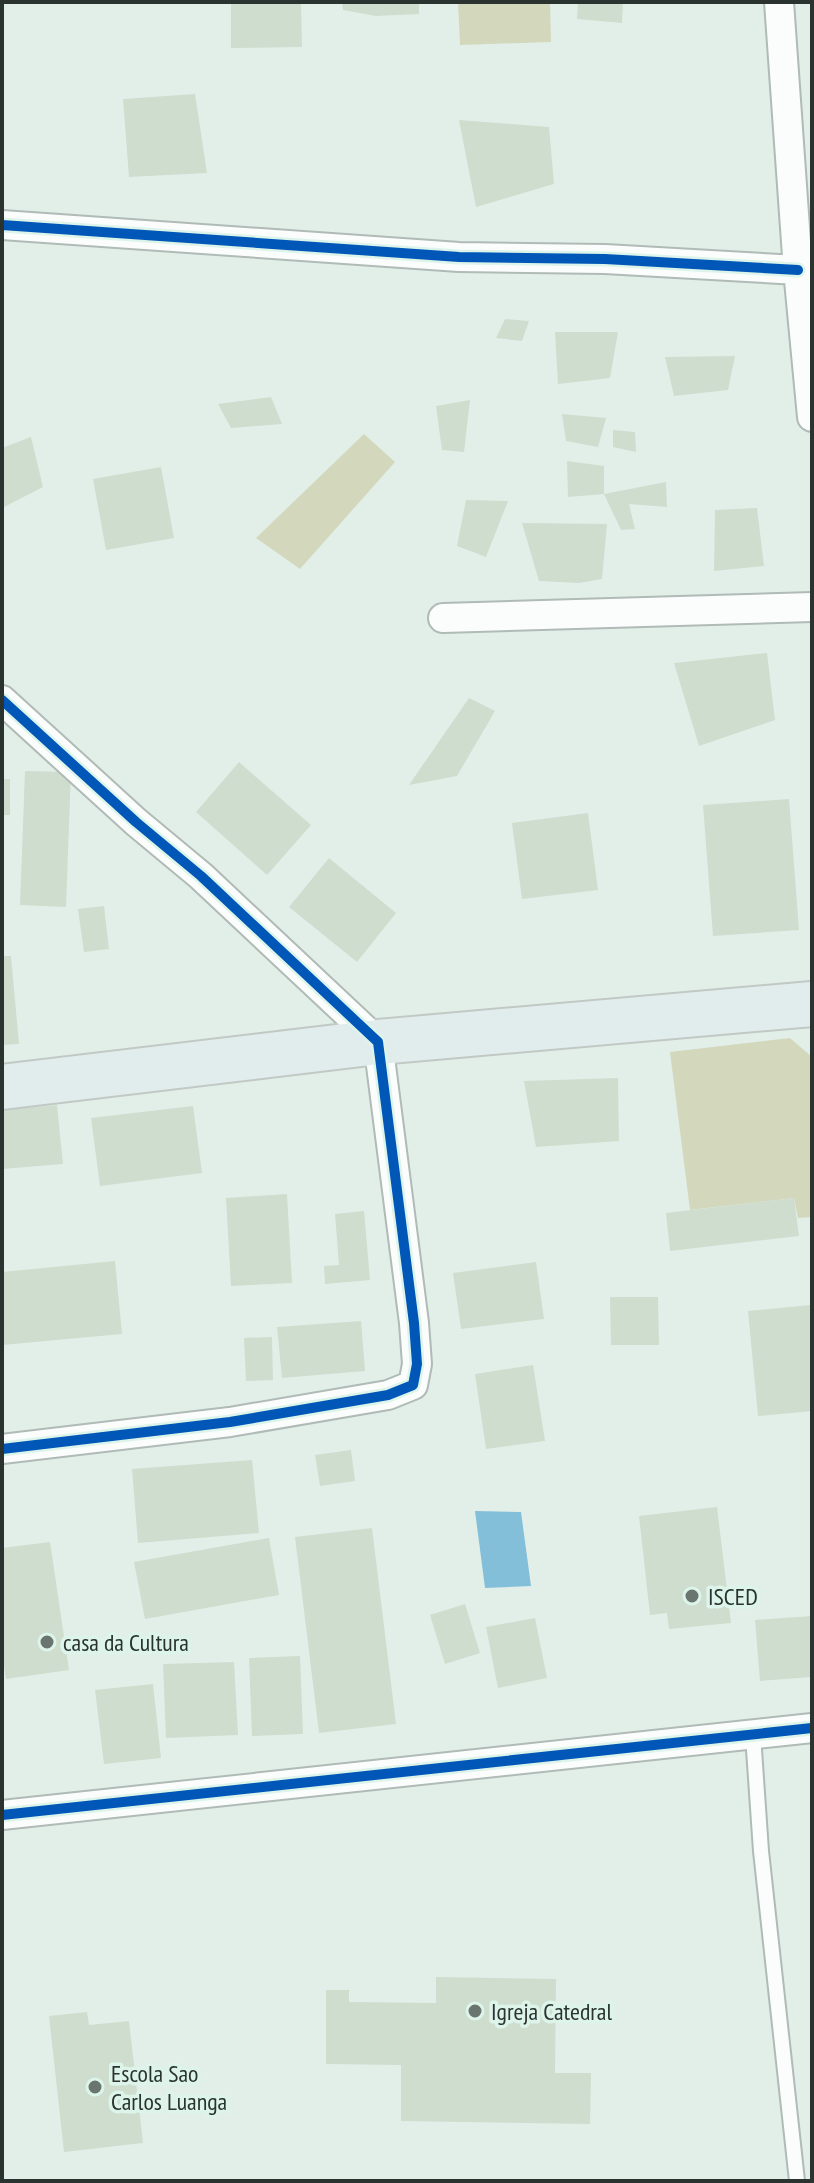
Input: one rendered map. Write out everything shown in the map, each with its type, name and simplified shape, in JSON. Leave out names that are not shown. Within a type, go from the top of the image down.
[{"type":"main road","points":[[2,1087],[378,1042],[812,1004]]},
{"type":"street","points":[[779,2],[812,417]]},
{"type":"street","points":[[2,225],[459,257],[605,259],[798,270]]},
{"type":"street","points":[[443,618],[812,607]]},
{"type":"street","points":[[2,700],[136,822],[201,876],[378,1042],[417,1364],[413,1385],[388,1395],[230,1422],[2,1449]]},
{"type":"street","points":[[2,1815],[812,1728]]},
{"type":"lane","points":[[753,1735],[761,1851],[797,2181]]},
{"type":"green space","points":[[458,2],[550,2],[551,42],[460,45]]},
{"type":"green space","points":[[364,434],[395,462],[300,569],[256,538]]},
{"type":"green space","points":[[790,1038],[812,1057],[812,1217],[798,1218],[794,1198],[690,1210],[670,1052]]},
{"type":"water","points":[[475,1511],[521,1512],[531,1586],[485,1588]]},
{"type":"building","points":[[231,2],[301,2],[302,47],[231,48]]},
{"type":"building","points":[[342,2],[419,2],[419,14],[376,16],[343,10]]},
{"type":"building","points":[[578,2],[623,2],[622,23],[577,19]]},
{"type":"building","points":[[195,94],[207,173],[129,177],[123,99]]},
{"type":"building","points":[[459,120],[549,127],[554,184],[476,207]]},
{"type":"building","points":[[505,319],[529,321],[522,341],[496,338]]},
{"type":"building","points":[[555,332],[618,332],[610,378],[558,384]]},
{"type":"building","points":[[735,356],[728,390],[674,396],[665,357]]},
{"type":"building","points":[[271,397],[282,424],[231,428],[218,404]]},
{"type":"building","points":[[470,400],[464,452],[442,450],[436,406]]},
{"type":"building","points":[[562,414],[606,418],[598,447],[566,441]]},
{"type":"building","points":[[613,430],[635,432],[636,452],[613,447]]},
{"type":"building","points":[[31,437],[43,487],[2,508],[2,448]]},
{"type":"building","points":[[567,461],[604,466],[604,494],[568,497]]},
{"type":"building","points":[[161,467],[174,538],[106,550],[93,479]]},
{"type":"building","points":[[666,482],[667,507],[629,504],[635,529],[621,530],[604,494]]},
{"type":"building","points":[[466,500],[508,501],[486,557],[457,546]]},
{"type":"building","points":[[757,508],[764,566],[714,571],[715,510]]},
{"type":"building","points":[[522,523],[607,524],[602,579],[579,583],[539,581]]},
{"type":"building","points":[[767,653],[775,720],[699,746],[674,663]]},
{"type":"building","points":[[469,698],[495,711],[457,776],[409,785]]},
{"type":"building","points":[[239,762],[311,825],[267,875],[196,812]]},
{"type":"building","points":[[25,771],[71,772],[66,907],[20,905]]},
{"type":"building","points":[[2,779],[10,779],[10,815],[2,815]]},
{"type":"building","points":[[789,799],[799,930],[713,936],[703,805]]},
{"type":"building","points":[[588,813],[598,890],[522,899],[512,823]]},
{"type":"building","points":[[329,858],[396,913],[357,962],[289,907]]},
{"type":"building","points":[[104,906],[109,949],[84,952],[78,909]]},
{"type":"building","points":[[2,956],[11,956],[19,1044],[2,1045]]},
{"type":"building","points":[[618,1078],[619,1141],[536,1147],[524,1081]]},
{"type":"building","points":[[57,1105],[63,1164],[2,1169],[2,1110]]},
{"type":"building","points":[[193,1106],[202,1173],[100,1186],[91,1118]]},
{"type":"building","points":[[287,1194],[292,1283],[231,1286],[226,1198]]},
{"type":"building","points":[[794,1198],[799,1236],[670,1251],[666,1213]]},
{"type":"building","points":[[364,1211],[370,1280],[325,1284],[324,1266],[339,1265],[335,1214]]},
{"type":"building","points":[[115,1261],[122,1334],[2,1345],[2,1272]]},
{"type":"building","points":[[536,1262],[544,1319],[461,1329],[453,1273]]},
{"type":"building","points":[[610,1297],[658,1297],[659,1345],[611,1345]]},
{"type":"building","points":[[810,1305],[812,1411],[758,1416],[748,1311]]},
{"type":"building","points":[[361,1321],[365,1371],[282,1378],[277,1327]]},
{"type":"building","points":[[272,1337],[273,1380],[246,1381],[244,1338]]},
{"type":"building","points":[[533,1365],[545,1441],[486,1449],[475,1374]]},
{"type":"building","points":[[351,1450],[355,1481],[320,1486],[315,1455]]},
{"type":"building","points":[[252,1460],[259,1533],[138,1543],[132,1469]]},
{"type":"building","points":[[717,1507],[731,1623],[669,1629],[667,1613],[650,1615],[639,1516]]},
{"type":"building","points":[[372,1528],[396,1724],[319,1733],[295,1537]]},
{"type":"building","points":[[269,1538],[279,1595],[145,1619],[134,1562]]},
{"type":"building","points":[[50,1542],[69,1670],[6,1679],[2,1655],[2,1548]]},
{"type":"building","points":[[465,1604],[480,1653],[445,1664],[430,1615]]},
{"type":"building","points":[[812,1616],[812,1677],[760,1681],[755,1620]]},
{"type":"building","points":[[535,1618],[547,1678],[498,1688],[486,1627]]},
{"type":"building","points":[[300,1656],[303,1734],[252,1736],[249,1658]]},
{"type":"building","points":[[234,1662],[238,1735],[166,1738],[163,1664]]},
{"type":"building","points":[[153,1684],[161,1758],[104,1764],[95,1690]]},
{"type":"building","points":[[436,1977],[556,1979],[555,2073],[591,2073],[590,2124],[401,2121],[401,2065],[326,2064],[326,1990],[349,1990],[349,2002],[436,2003]]},
{"type":"building","points":[[87,2012],[89,2025],[129,2021],[143,2143],[64,2152],[49,2016]]},
{"type":"cycle path","points":[[2,225],[459,257],[605,259],[798,270]]},
{"type":"cycle path","points":[[2,700],[136,822],[201,876],[378,1042],[417,1364],[413,1385],[388,1395],[230,1422],[2,1449]]},
{"type":"cycle path","points":[[2,1815],[812,1728]]},
{"type":"place","name":"ISCED","points":[[692,1596]]},
{"type":"place","name":"casa da Cultura","points":[[47,1642]]},
{"type":"place","name":"Igreja Catedral","points":[[475,2011]]},
{"type":"place","name":"Escola Sao Carlos Luanga","points":[[95,2087]]}]
